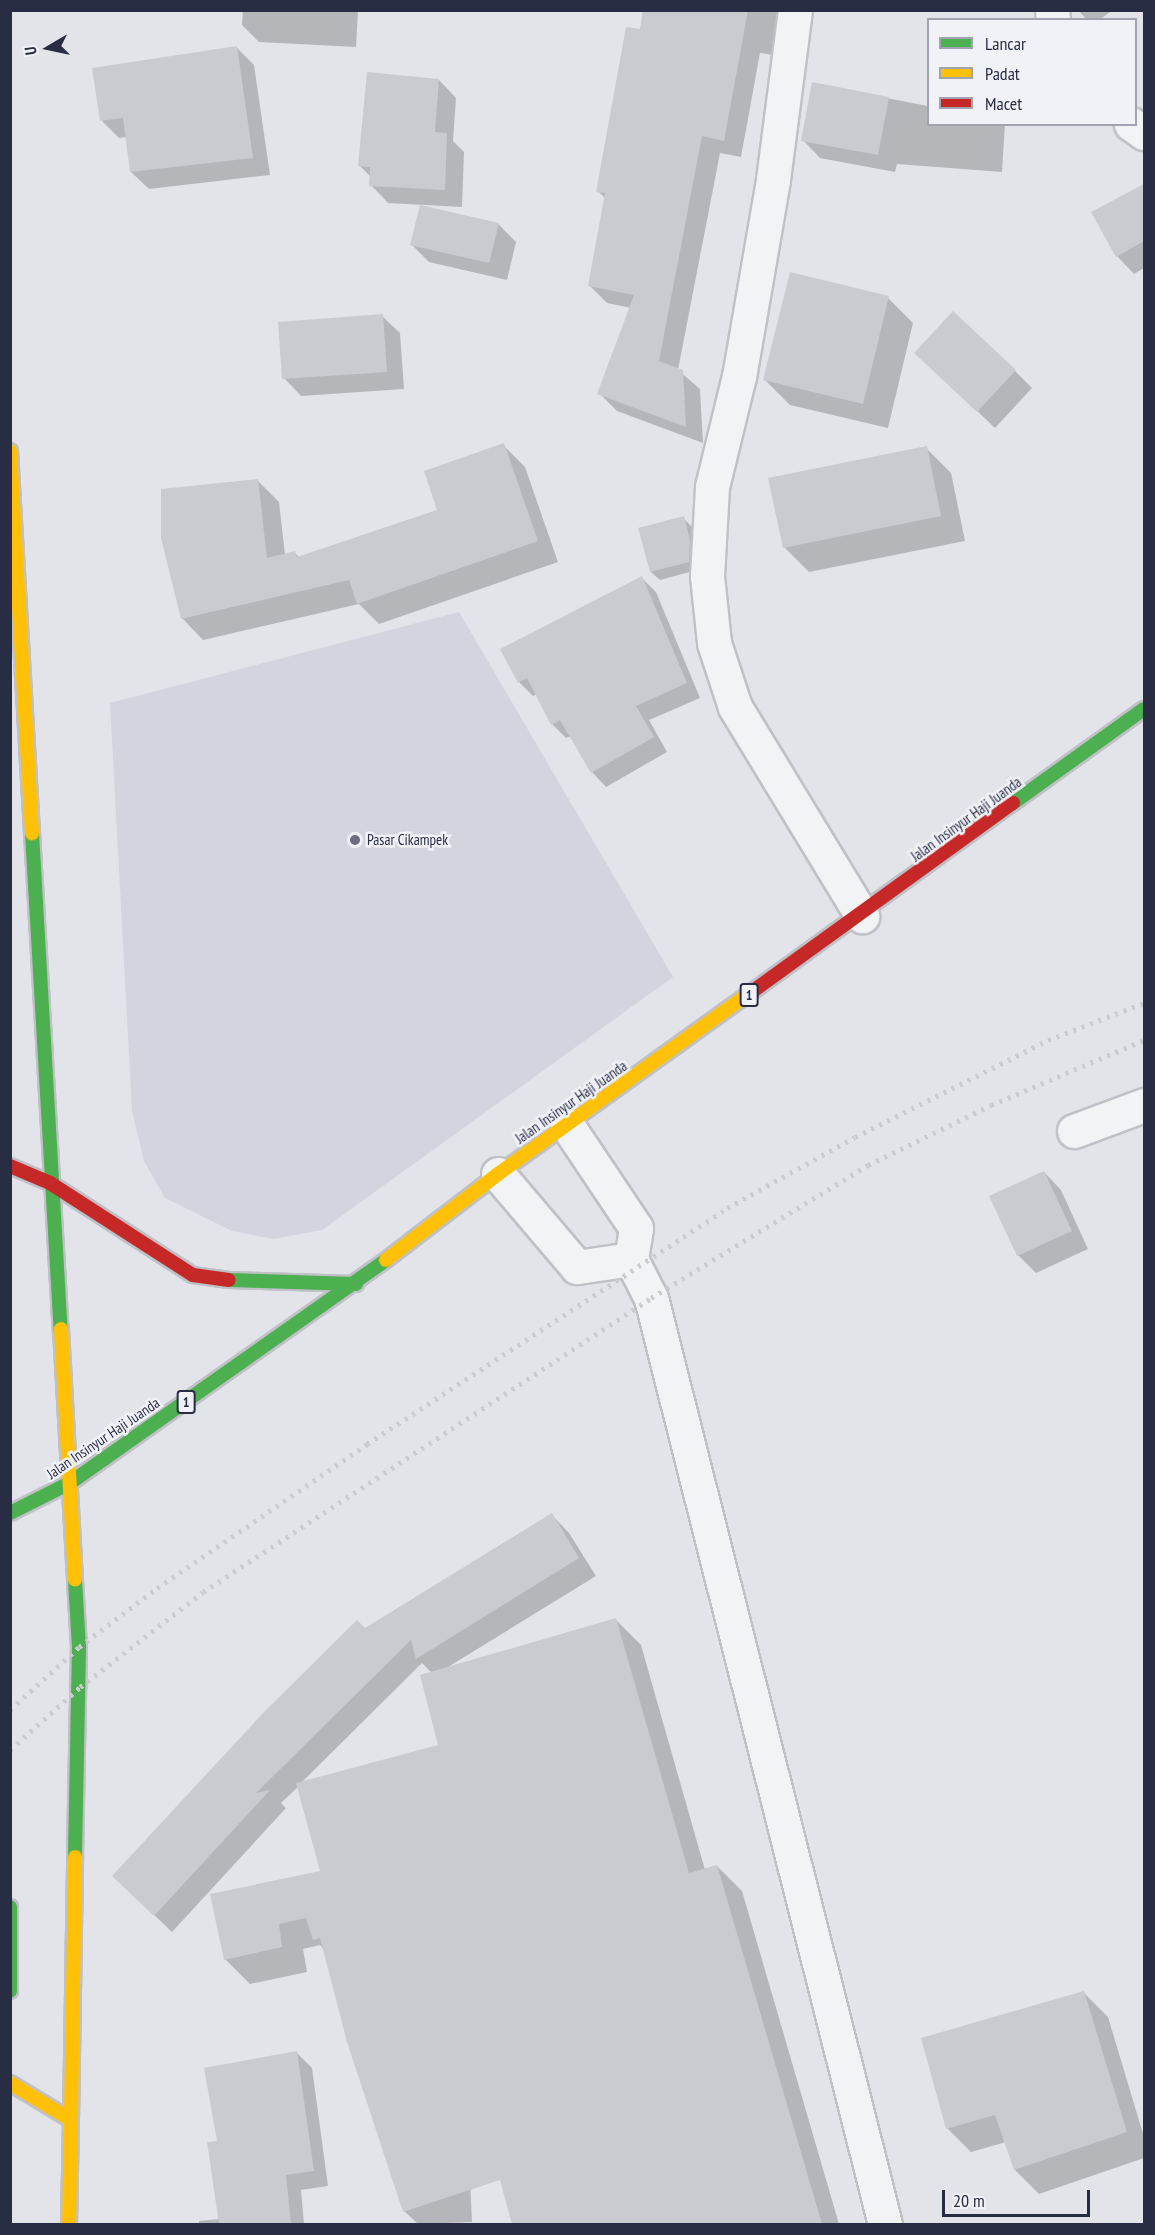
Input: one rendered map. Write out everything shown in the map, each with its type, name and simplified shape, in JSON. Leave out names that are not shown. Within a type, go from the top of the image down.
[{"type":"highway","points":[[10,451],[80,1687],[69,2224]]},
{"type":"highway","name":"Jalan Insinyur Haji Juanda","points":[[10,1513],[70,1483],[356,1284],[498,1174],[862,916],[1144,709]]},
{"type":"highway","points":[[10,1166],[50,1184],[193,1275],[248,1283],[356,1284]]},
{"type":"highway","points":[[10,1907],[10,1992]]},
{"type":"highway","points":[[10,2084],[71,2120]]},
{"type":"street","points":[[795,10],[771,192],[739,376],[712,487],[707,576],[714,644],[735,707],[862,916]]},
{"type":"street","points":[[1074,1131],[1144,1105]]},
{"type":"street","points":[[567,1125],[636,1228],[631,1259],[651,1298],[885,2224]]},
{"type":"street","points":[[498,1174],[577,1267],[631,1259]]},
{"type":"shaded area","name":"Pasar Cikampek","points":[[459,612],[673,977],[322,1230],[274,1239],[232,1231],[165,1198],[144,1161],[132,1111],[110,703]]},
{"type":"building","points":[[643,10],[748,10],[724,141],[702,136],[659,361],[683,370],[686,427],[597,394],[634,295],[588,286],[605,193],[596,192],[626,27],[640,29]]},
{"type":"building","points":[[237,46],[253,158],[130,172],[123,118],[100,121],[92,68]]},
{"type":"building","points":[[367,72],[439,79],[435,132],[447,133],[445,190],[369,186],[370,167],[358,166]]},
{"type":"building","points":[[812,82],[889,97],[878,155],[801,141]]},
{"type":"building","points":[[1144,184],[1144,241],[1116,257],[1091,212]]},
{"type":"building","points":[[420,205],[499,223],[489,263],[410,245]]},
{"type":"building","points":[[790,272],[889,296],[863,404],[763,380]]},
{"type":"building","points":[[953,311],[1016,370],[977,412],[914,353]]},
{"type":"building","points":[[383,314],[387,372],[282,379],[278,322]]},
{"type":"building","points":[[504,443],[538,541],[357,604],[349,580],[181,619],[161,538],[161,489],[258,479],[267,558],[295,551],[297,557],[437,510],[424,471]]},
{"type":"building","points":[[927,446],[941,516],[783,548],[768,478]]},
{"type":"building","points":[[684,516],[690,540],[689,562],[650,572],[638,528]]},
{"type":"building","points":[[642,576],[687,683],[636,706],[654,737],[591,773],[560,720],[551,725],[527,678],[518,683],[500,649]]},
{"type":"building","points":[[1044,1171],[1072,1231],[1017,1256],[989,1196]]},
{"type":"building","points":[[552,1513],[579,1558],[416,1659],[411,1640],[256,1793],[270,1790],[154,1916],[112,1876],[264,1712],[357,1620],[365,1628]]},
{"type":"building","points":[[616,1618],[689,1873],[717,1865],[822,2224],[512,2224],[500,2180],[403,2212],[347,2042],[320,1938],[313,1940],[306,1918],[279,1924],[282,1947],[224,1960],[210,1894],[320,1871],[296,1783],[438,1745],[420,1675]]},
{"type":"building","points":[[1084,1991],[1127,2132],[1014,2170],[995,2115],[946,2129],[921,2038]]},
{"type":"building","points":[[297,2051],[314,2171],[286,2175],[291,2224],[219,2224],[207,2142],[217,2141],[204,2068]]},
{"type":"railway","points":[[10,1710],[79,1647],[157,1588],[367,1444],[727,1208],[855,1137],[1048,1040],[1144,1003]]},
{"type":"railway","points":[[10,1750],[80,1687],[203,1592],[651,1298],[868,1165],[991,1105],[1144,1040]]},
{"type":"traffic: fast","points":[[1013,803],[1144,709]]},
{"type":"traffic: fast","points":[[32,833],[61,1329]]},
{"type":"traffic: fast","points":[[10,1513],[70,1483],[386,1260]]},
{"type":"traffic: fast","points":[[229,1280],[356,1284]]},
{"type":"traffic: fast","points":[[75,1580],[79,1647],[75,1857]]},
{"type":"traffic: fast","points":[[10,1907],[10,1991]]},
{"type":"traffic: slow","points":[[10,451],[32,833]]},
{"type":"traffic: slow","points":[[386,1260],[498,1174],[753,991]]},
{"type":"traffic: slow","points":[[61,1329],[75,1580]]},
{"type":"traffic: slow","points":[[71,2120],[75,1857]]},
{"type":"traffic: slow","points":[[10,2083],[71,2120],[69,2224]]},
{"type":"traffic: jam","points":[[753,991],[1013,803]]},
{"type":"traffic: jam","points":[[10,1166],[50,1183],[193,1275],[229,1280]]},
{"type":"place","name":"Pasar Cikampek","points":[[355,840]]}]
